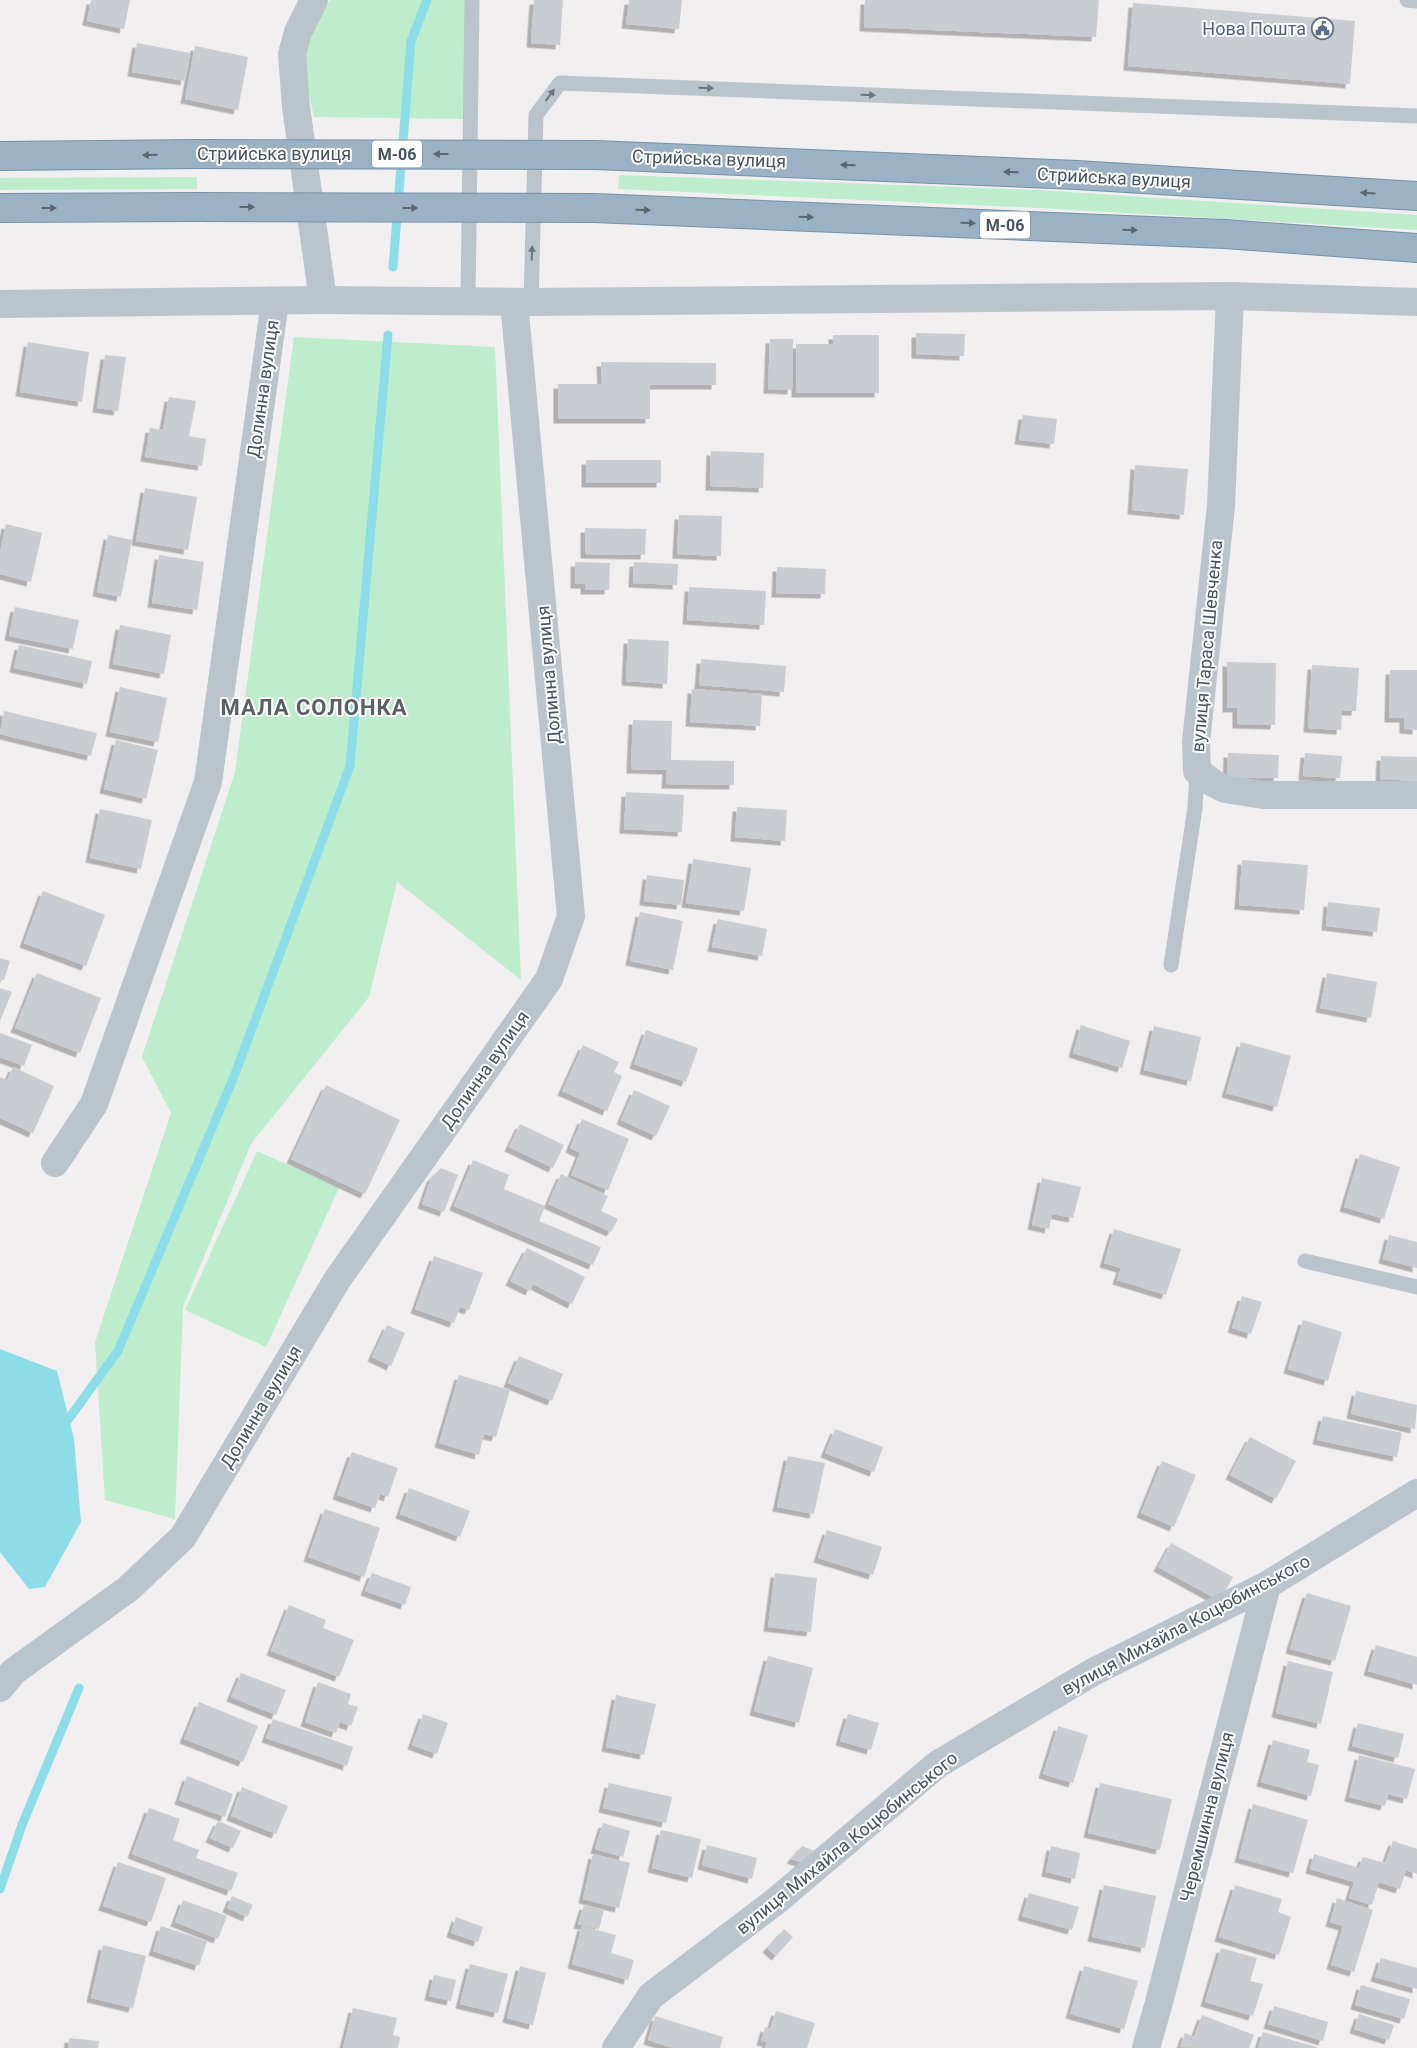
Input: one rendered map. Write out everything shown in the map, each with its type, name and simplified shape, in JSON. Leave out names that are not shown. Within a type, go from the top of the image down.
[{"type":"highway","name":"Стрийська вулиця","points":[[0,156],[199,154],[595,155],[1067,175],[1417,196]]},
{"type":"highway","name":"М-06","points":[[0,208],[594,208],[1225,234],[1417,248]]},
{"type":"street","points":[[314,0],[298,32],[292,54],[296,107],[323,300]]},
{"type":"street","points":[[0,304],[323,300],[522,302],[1230,296],[1417,302]]},
{"type":"street","name":"вулиця Тараса Шевченка","points":[[1230,296],[1221,506],[1196,742],[1197,771],[1225,789],[1263,796],[1417,795]]},
{"type":"street","name":"Долинна вулиця","points":[[55,1163],[94,1104],[208,782],[275,301]]},
{"type":"street","name":"Долинна вулиця","points":[[0,1688],[13,1672],[128,1589],[183,1537],[337,1280],[548,980],[571,916],[522,302]]},
{"type":"street","name":"вулиця Михайла Коцюбинського","points":[[616,2048],[651,1996],[776,1901],[938,1764],[1093,1672],[1267,1585],[1417,1494]]},
{"type":"street","name":"Черемшинна вулиця","points":[[1146,2048],[1267,1585]]},
{"type":"lane","points":[[468,302],[472,0]]},
{"type":"lane","points":[[1407,0],[1417,1]]},
{"type":"lane","points":[[522,302],[536,116],[560,82],[1417,116]]},
{"type":"lane","points":[[1171,965],[1195,808],[1197,771]]},
{"type":"lane","points":[[1305,1261],[1417,1288]]},
{"type":"green space","points":[[330,0],[478,0],[469,119],[314,117],[299,50]]},
{"type":"green space","points":[[619,175],[1038,190],[1417,215],[1417,230],[1039,208],[618,189]]},
{"type":"green space","points":[[197,177],[197,189],[0,190],[0,178]]},
{"type":"green space","points":[[294,337],[495,347],[521,980],[397,882],[369,997],[251,1144],[183,1307],[175,1519],[105,1500],[95,1342],[171,1113],[142,1057],[235,772]]},
{"type":"green space","points":[[257,1151],[339,1188],[266,1347],[185,1310]]},
{"type":"water","points":[[0,1349],[57,1371],[74,1439],[81,1522],[45,1587],[29,1589],[0,1552]]},
{"type":"building","points":[[91,0],[130,0],[124,29],[87,21]]},
{"type":"building","points":[[534,0],[563,0],[560,45],[531,43]]},
{"type":"building","points":[[629,0],[682,0],[679,29],[626,24]]},
{"type":"building","points":[[865,0],[1099,0],[1096,37],[864,27]]},
{"type":"building","points":[[1133,3],[1355,21],[1350,84],[1128,66]]},
{"type":"building","points":[[137,43],[190,53],[185,81],[132,72]]},
{"type":"building","points":[[195,46],[248,57],[238,110],[185,99]]},
{"type":"building","points":[[916,333],[965,334],[964,356],[916,354]]},
{"type":"building","points":[[833,335],[879,335],[879,393],[796,393],[796,344],[833,344]]},
{"type":"building","points":[[770,339],[793,339],[792,390],[768,389]]},
{"type":"building","points":[[28,342],[89,352],[82,402],[20,392]]},
{"type":"building","points":[[105,355],[126,357],[118,411],[97,408]]},
{"type":"building","points":[[601,362],[716,363],[716,385],[650,385],[650,419],[558,419],[558,384],[602,384]]},
{"type":"building","points":[[169,397],[196,401],[189,436],[206,439],[202,466],[145,457],[150,428],[163,430]]},
{"type":"building","points":[[1023,415],[1057,419],[1054,444],[1019,440]]},
{"type":"building","points":[[711,451],[764,453],[763,488],[710,486]]},
{"type":"building","points":[[586,460],[661,460],[661,483],[586,483]]},
{"type":"building","points":[[1135,465],[1188,469],[1184,515],[1132,510]]},
{"type":"building","points":[[145,488],[197,497],[188,550],[136,541]]},
{"type":"building","points":[[679,515],[722,516],[721,556],[677,554]]},
{"type":"building","points":[[6,524],[42,533],[31,582],[0,574],[0,552]]},
{"type":"building","points":[[585,528],[646,529],[645,555],[585,554]]},
{"type":"building","points":[[108,535],[132,540],[121,597],[97,592]]},
{"type":"building","points":[[159,555],[204,562],[197,610],[152,603]]},
{"type":"building","points":[[575,562],[610,563],[609,590],[585,590],[585,584],[575,584]]},
{"type":"building","points":[[634,562],[678,564],[677,585],[633,583]]},
{"type":"building","points":[[777,567],[826,569],[825,594],[776,593]]},
{"type":"building","points":[[689,587],[766,591],[764,625],[687,620]]},
{"type":"building","points":[[15,607],[79,620],[73,649],[9,636]]},
{"type":"building","points":[[120,625],[171,635],[164,674],[113,664]]},
{"type":"building","points":[[628,639],[669,641],[667,684],[626,681]]},
{"type":"building","points":[[19,645],[92,661],[87,684],[14,668]]},
{"type":"building","points":[[701,659],[786,666],[784,692],[699,685]]},
{"type":"building","points":[[1227,662],[1276,663],[1275,725],[1237,724],[1237,708],[1227,708]]},
{"type":"building","points":[[1312,665],[1359,668],[1356,711],[1342,711],[1341,730],[1308,728]]},
{"type":"building","points":[[1390,670],[1417,670],[1417,730],[1404,729],[1404,718],[1389,718]]},
{"type":"building","points":[[120,687],[167,698],[158,742],[110,732]]},
{"type":"building","points":[[692,689],[762,694],[760,726],[690,722]]},
{"type":"building","points":[[4,711],[97,733],[91,756],[0,734]]},
{"type":"building","points":[[633,720],[672,721],[671,760],[734,761],[734,785],[666,784],[667,770],[631,769]]},
{"type":"building","points":[[116,740],[158,750],[146,799],[104,789]]},
{"type":"building","points":[[1228,753],[1279,755],[1278,778],[1227,777]]},
{"type":"building","points":[[1305,753],[1342,756],[1340,778],[1303,776]]},
{"type":"building","points":[[1381,756],[1417,757],[1417,781],[1380,779]]},
{"type":"building","points":[[626,792],[684,795],[682,832],[624,829]]},
{"type":"building","points":[[737,807],[787,810],[785,841],[735,837]]},
{"type":"building","points":[[100,809],[152,820],[141,869],[90,858]]},
{"type":"building","points":[[693,859],[751,868],[744,911],[686,903]]},
{"type":"building","points":[[1242,860],[1308,865],[1304,910],[1239,905]]},
{"type":"building","points":[[647,875],[684,880],[681,905],[644,901]]},
{"type":"building","points":[[43,891],[105,915],[86,966],[24,943]]},
{"type":"building","points":[[1328,902],[1380,908],[1377,932],[1326,926]]},
{"type":"building","points":[[640,912],[683,921],[673,970],[630,961]]},
{"type":"building","points":[[718,919],[767,929],[762,956],[712,947]]},
{"type":"building","points":[[0,958],[10,961],[4,980],[0,979]]},
{"type":"building","points":[[37,973],[101,998],[80,1053],[15,1028]]},
{"type":"building","points":[[1327,973],[1377,982],[1371,1018],[1320,1008]]},
{"type":"building","points":[[0,988],[12,992],[0,1021]]},
{"type":"building","points":[[1081,1025],[1130,1041],[1122,1068],[1073,1053]]},
{"type":"building","points":[[1154,1026],[1201,1037],[1191,1081],[1144,1070]]},
{"type":"building","points":[[646,1030],[698,1048],[686,1082],[634,1064]]},
{"type":"building","points":[[0,1033],[32,1045],[24,1066],[0,1057]]},
{"type":"building","points":[[1241,1042],[1291,1056],[1277,1107],[1226,1093]]},
{"type":"building","points":[[583,1045],[619,1062],[614,1072],[622,1076],[607,1111],[562,1091]]},
{"type":"building","points":[[13,1067],[54,1086],[33,1133],[0,1118],[0,1077],[7,1080]]},
{"type":"building","points":[[326,1085],[400,1120],[365,1194],[291,1159]]},
{"type":"building","points":[[634,1090],[670,1106],[656,1136],[621,1120]]},
{"type":"building","points":[[582,1119],[629,1139],[608,1190],[571,1175],[580,1153],[570,1148]]},
{"type":"building","points":[[520,1124],[564,1145],[553,1168],[509,1147]]},
{"type":"building","points":[[1360,1154],[1400,1167],[1384,1219],[1344,1207]]},
{"type":"building","points":[[473,1160],[509,1175],[504,1189],[545,1206],[539,1221],[601,1247],[593,1265],[454,1206]]},
{"type":"building","points":[[441,1168],[458,1175],[444,1212],[422,1204],[431,1178]]},
{"type":"building","points":[[561,1174],[608,1196],[601,1211],[618,1219],[611,1232],[548,1204]]},
{"type":"building","points":[[1042,1178],[1081,1187],[1073,1218],[1052,1214],[1049,1229],[1032,1225]]},
{"type":"building","points":[[1114,1229],[1181,1249],[1166,1295],[1117,1280],[1121,1268],[1104,1263]]},
{"type":"building","points":[[1389,1235],[1417,1242],[1417,1268],[1383,1259]]},
{"type":"building","points":[[527,1248],[585,1277],[572,1304],[533,1284],[530,1291],[510,1281]]},
{"type":"building","points":[[434,1256],[483,1273],[469,1310],[460,1307],[454,1323],[415,1309]]},
{"type":"building","points":[[1242,1296],[1262,1302],[1251,1334],[1232,1328]]},
{"type":"building","points":[[1303,1320],[1342,1332],[1328,1381],[1288,1369]]},
{"type":"building","points":[[387,1325],[405,1333],[391,1366],[372,1357]]},
{"type":"building","points":[[519,1356],[563,1374],[552,1401],[508,1383]]},
{"type":"building","points":[[459,1375],[510,1390],[496,1437],[484,1434],[479,1455],[439,1443]]},
{"type":"building","points":[[1356,1391],[1417,1405],[1415,1429],[1351,1414]]},
{"type":"building","points":[[1323,1416],[1402,1433],[1397,1457],[1317,1440]]},
{"type":"building","points":[[835,1429],[883,1447],[874,1472],[825,1453]]},
{"type":"building","points":[[1250,1437],[1296,1461],[1276,1499],[1230,1475]]},
{"type":"building","points":[[352,1452],[398,1468],[388,1497],[380,1494],[375,1508],[337,1495]]},
{"type":"building","points":[[788,1456],[825,1463],[814,1514],[777,1507]]},
{"type":"building","points":[[1162,1461],[1196,1475],[1174,1527],[1141,1513]]},
{"type":"building","points":[[409,1488],[470,1511],[460,1537],[400,1514]]},
{"type":"building","points":[[325,1509],[380,1528],[364,1577],[308,1557]]},
{"type":"building","points":[[827,1530],[882,1547],[873,1575],[818,1558]]},
{"type":"building","points":[[1171,1543],[1233,1577],[1220,1601],[1158,1567]]},
{"type":"building","points":[[372,1573],[411,1587],[405,1605],[365,1591]]},
{"type":"building","points":[[775,1573],[817,1578],[811,1632],[768,1627]]},
{"type":"building","points":[[1307,1593],[1351,1606],[1335,1661],[1290,1649]]},
{"type":"building","points":[[289,1605],[326,1620],[323,1628],[354,1640],[339,1677],[271,1651]]},
{"type":"building","points":[[1376,1645],[1417,1657],[1417,1685],[1368,1671]]},
{"type":"building","points":[[768,1656],[813,1668],[799,1723],[754,1711]]},
{"type":"building","points":[[1288,1661],[1333,1672],[1321,1724],[1276,1713]]},
{"type":"building","points":[[241,1673],[286,1690],[276,1715],[231,1697]]},
{"type":"building","points":[[318,1682],[351,1694],[348,1704],[358,1707],[351,1726],[340,1722],[336,1733],[305,1722]]},
{"type":"building","points":[[616,1695],[656,1704],[644,1755],[606,1747]]},
{"type":"building","points":[[199,1702],[258,1726],[243,1762],[184,1739]]},
{"type":"building","points":[[423,1714],[448,1723],[437,1754],[412,1745]]},
{"type":"building","points":[[848,1714],[879,1723],[871,1750],[840,1741]]},
{"type":"building","points":[[273,1719],[353,1747],[347,1766],[266,1738]]},
{"type":"building","points":[[1358,1723],[1404,1734],[1398,1758],[1352,1746]]},
{"type":"building","points":[[1058,1726],[1088,1735],[1073,1783],[1043,1774]]},
{"type":"building","points":[[1273,1740],[1310,1750],[1307,1762],[1319,1765],[1311,1796],[1261,1782]]},
{"type":"building","points":[[1359,1755],[1415,1769],[1407,1799],[1388,1794],[1385,1806],[1349,1797]]},
{"type":"building","points":[[187,1776],[233,1794],[225,1817],[179,1800]]},
{"type":"building","points":[[609,1783],[672,1797],[666,1823],[603,1808]]},
{"type":"building","points":[[1100,1783],[1172,1799],[1160,1850],[1088,1833]]},
{"type":"building","points":[[242,1787],[288,1806],[276,1834],[231,1816]]},
{"type":"building","points":[[1253,1804],[1308,1820],[1293,1873],[1239,1858]]},
{"type":"building","points":[[149,1808],[180,1819],[173,1840],[199,1850],[196,1858],[238,1873],[231,1891],[132,1854]]},
{"type":"building","points":[[218,1821],[241,1831],[233,1848],[210,1838]]},
{"type":"building","points":[[603,1823],[630,1831],[623,1857],[595,1849]]},
{"type":"building","points":[[661,1830],[701,1839],[692,1878],[652,1868]]},
{"type":"building","points":[[1393,1841],[1417,1849],[1417,1874],[1406,1870],[1400,1889],[1379,1882],[1372,1905],[1349,1898],[1354,1882],[1310,1869],[1314,1854],[1359,1868],[1363,1857],[1385,1863]]},
{"type":"building","points":[[707,1845],[757,1858],[752,1879],[702,1865]]},
{"type":"building","points":[[802,1846],[820,1853],[806,1864],[791,1859]]},
{"type":"building","points":[[1051,1846],[1080,1853],[1075,1879],[1046,1872]]},
{"type":"building","points":[[593,1854],[630,1863],[619,1908],[583,1899]]},
{"type":"building","points":[[118,1862],[166,1878],[151,1922],[103,1906]]},
{"type":"building","points":[[1104,1885],[1156,1896],[1145,1948],[1092,1937]]},
{"type":"building","points":[[1235,1885],[1282,1899],[1278,1912],[1291,1917],[1279,1955],[1219,1937]]},
{"type":"building","points":[[1029,1893],[1079,1907],[1072,1930],[1022,1916]]},
{"type":"building","points":[[232,1896],[253,1905],[247,1917],[227,1908]]},
{"type":"building","points":[[1337,1898],[1373,1910],[1354,1972],[1331,1965],[1343,1926],[1330,1922]]},
{"type":"building","points":[[183,1900],[227,1916],[218,1939],[175,1922]]},
{"type":"building","points":[[584,1905],[604,1910],[599,1929],[578,1924]]},
{"type":"building","points":[[456,1917],[483,1927],[478,1942],[451,1933]]},
{"type":"building","points":[[161,1926],[207,1941],[199,1966],[153,1951]]},
{"type":"building","points":[[582,1926],[616,1935],[611,1953],[634,1960],[628,1980],[572,1964]]},
{"type":"building","points":[[784,1929],[793,1937],[776,1956],[767,1948]]},
{"type":"building","points":[[103,1945],[146,1956],[133,2008],[91,1998]]},
{"type":"building","points":[[1221,1948],[1257,1958],[1250,1981],[1263,1984],[1253,2016],[1205,2002]]},
{"type":"building","points":[[1381,1958],[1417,1968],[1417,1989],[1375,1977]]},
{"type":"building","points":[[470,1964],[508,1974],[498,2013],[460,2004]]},
{"type":"building","points":[[520,1966],[546,1973],[533,2025],[507,2018]]},
{"type":"building","points":[[1084,1966],[1138,1981],[1124,2029],[1070,2014]]},
{"type":"building","points":[[434,1975],[456,1980],[451,2001],[429,1996]]},
{"type":"building","points":[[1361,1985],[1410,1999],[1404,2019],[1355,2005]]},
{"type":"building","points":[[1274,2006],[1328,2022],[1323,2041],[1268,2024]]},
{"type":"building","points":[[353,2008],[397,2018],[393,2035],[400,2037],[398,2048],[343,2048]]},
{"type":"building","points":[[776,2011],[815,2023],[807,2048],[765,2048],[767,2042],[761,2041],[765,2027],[770,2029]]},
{"type":"building","points":[[1359,2014],[1394,2025],[1389,2040],[1354,2029]]},
{"type":"building","points":[[1202,2015],[1254,2035],[1249,2048],[1180,2047],[1185,2033],[1194,2037]]},
{"type":"building","points":[[655,2016],[723,2037],[720,2048],[673,2048],[648,2040]]},
{"type":"building","points":[[1263,2032],[1317,2047],[1317,2048],[1258,2048]]},
{"type":"building","points":[[69,2038],[99,2041],[98,2048],[68,2048]]},
{"type":"waterway","points":[[393,267],[411,41],[427,0]]},
{"type":"waterway","points":[[62,1428],[118,1351],[235,1074],[350,766],[388,335]]},
{"type":"waterway","points":[[0,1889],[22,1825],[79,1688]]},
{"type":"place","name":"Нова Пошта","points":[[1322,29]]},
{"type":"district","name":"МАЛА СОЛОНКА","points":[[314,707]]}]
